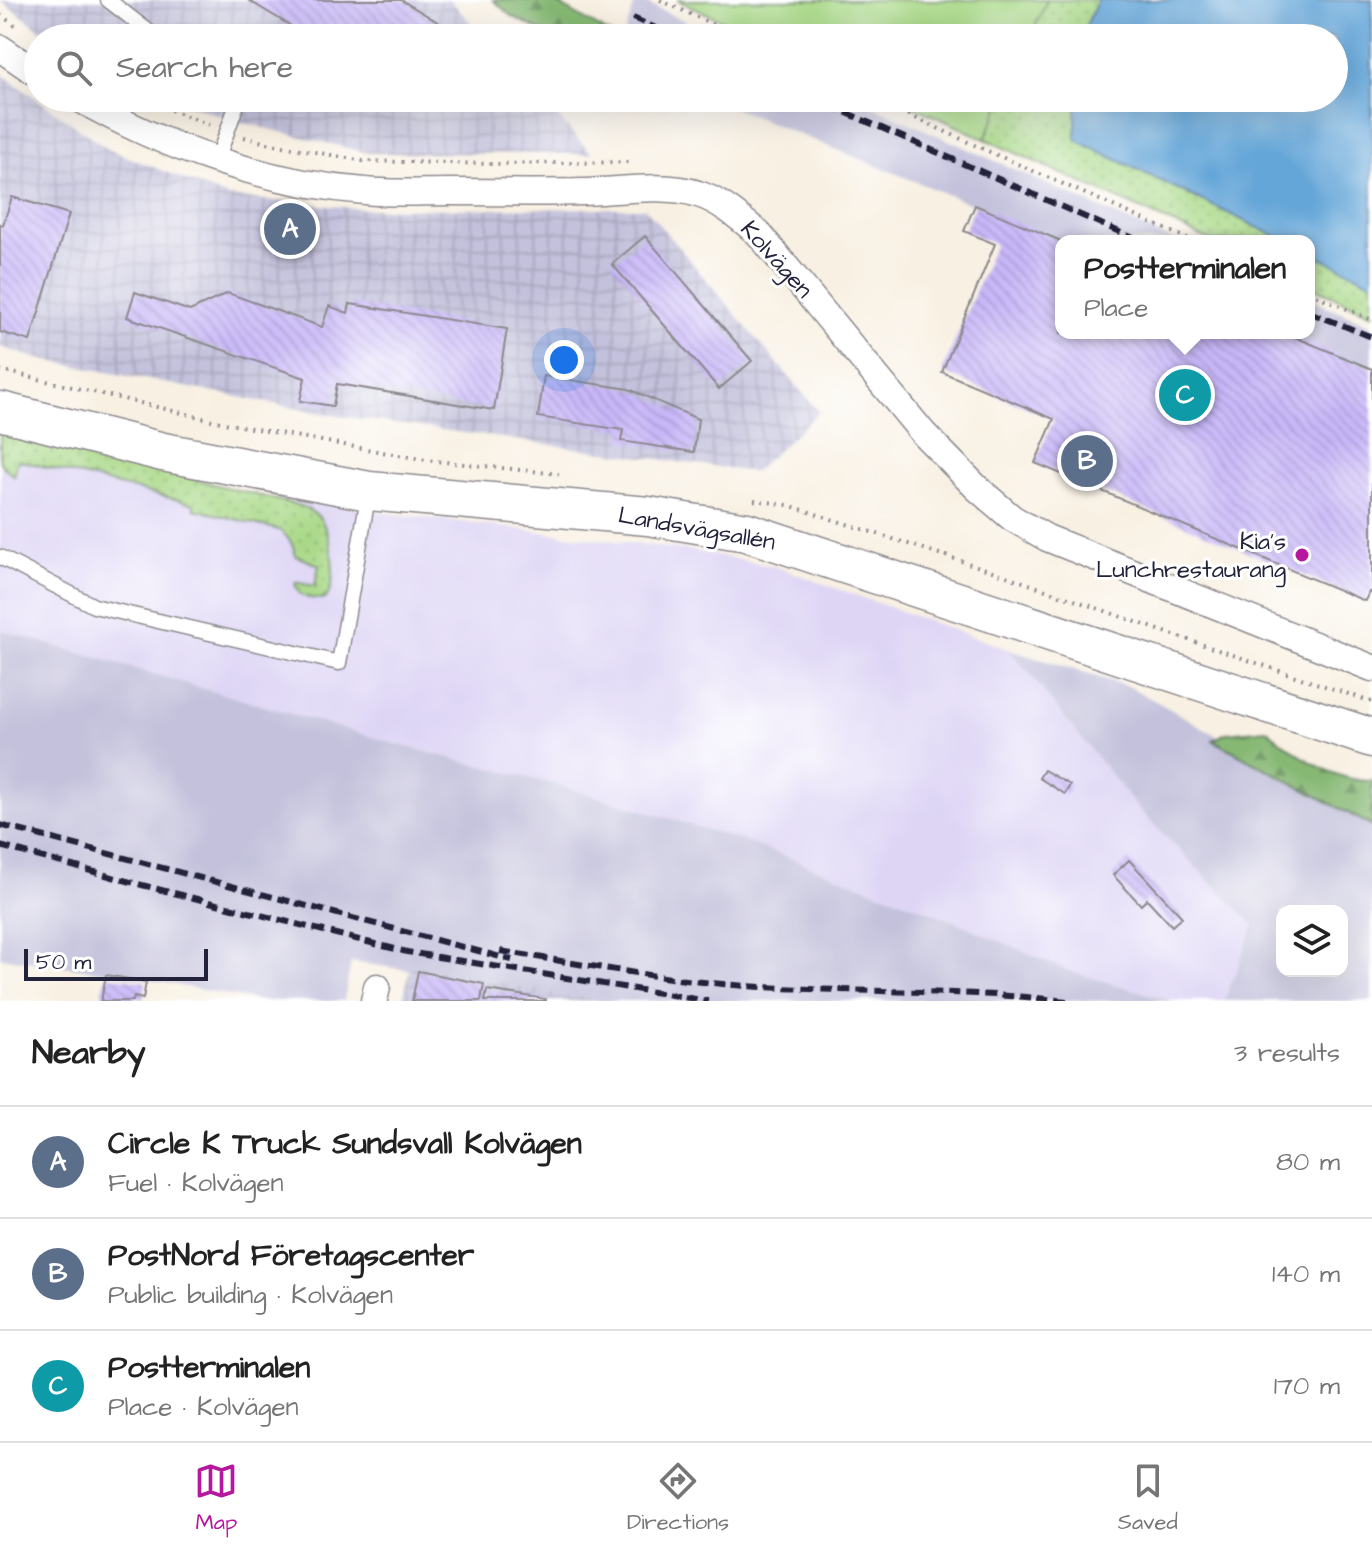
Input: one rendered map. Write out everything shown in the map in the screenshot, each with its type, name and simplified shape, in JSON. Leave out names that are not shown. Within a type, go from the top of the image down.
[{"type":"main road","name":"Landsvägsallén","points":[[0,411],[163,452],[369,491],[648,516],[747,532],[1372,738]]},
{"type":"street","points":[[0,48],[24,64]]},
{"type":"street","name":"Kolvägen","points":[[102,112],[165,141],[217,160],[329,187],[367,192],[646,189],[699,194],[733,212],[759,234],[923,433],[977,488],[1012,518],[1047,538],[1372,668]]},
{"type":"lane","points":[[108,0],[139,24]]},
{"type":"lane","points":[[217,160],[235,112]]},
{"type":"lane","points":[[0,557],[94,606],[339,663],[369,491]]},
{"type":"path","points":[[660,0],[712,24]]},
{"type":"path","points":[[176,112],[228,133],[267,143]]},
{"type":"path","points":[[903,112],[1179,235]]},
{"type":"path","points":[[1315,295],[1372,320]]},
{"type":"shaded area","points":[[0,0],[450,0],[472,24],[33,24]]},
{"type":"shaded area","points":[[636,0],[639,0],[691,24],[628,24]]},
{"type":"shaded area","points":[[0,73],[24,90],[24,112],[55,112],[108,149],[228,197],[365,209],[645,208],[819,412],[754,472],[331,415],[39,359],[0,347]]},
{"type":"shaded area","points":[[210,112],[553,112],[592,154],[368,153]]},
{"type":"shaded area","points":[[744,112],[885,112],[1161,235],[1055,235],[1055,238]]},
{"type":"shaded area","points":[[1315,301],[1372,325],[1372,369],[1300,339],[1315,339]]},
{"type":"shaded area","points":[[0,426],[108,458],[260,497],[694,551],[776,567],[1010,650],[1141,812],[1254,925],[1224,1001],[1173,1001],[1069,971],[937,914],[742,840],[565,787],[403,746],[0,630]]},
{"type":"shaded area","points":[[0,630],[403,746],[565,787],[742,840],[937,914],[1069,971],[1173,1001],[592,1001],[412,965],[409,972],[351,962],[344,1001],[260,1001],[123,975],[0,957]]},
{"type":"shaded area","points":[[1010,650],[1130,687],[1372,821],[1372,1001],[1224,1001],[1254,925],[1141,812]]},
{"type":"shaded area","points":[[411,965],[593,1001],[402,1001]]},
{"type":"green space","points":[[493,0],[551,0],[593,24],[527,24],[511,16]]},
{"type":"green space","points":[[677,0],[1047,0],[1036,24],[730,24]]},
{"type":"green space","points":[[1047,0],[1098,0],[1087,24],[1036,24]]},
{"type":"green space","points":[[926,112],[997,112],[985,139]]},
{"type":"green space","points":[[997,112],[1076,112],[1076,140],[1274,235],[1198,235],[985,139]]},
{"type":"green space","points":[[1315,255],[1372,282],[1372,314],[1315,288]]},
{"type":"green space","points":[[0,426],[108,458],[302,506],[324,524],[333,570],[329,592],[325,599],[309,598],[298,592],[295,582],[315,586],[319,565],[296,556],[290,541],[279,530],[194,509],[194,504],[18,460],[14,476],[0,463]]},
{"type":"green space","points":[[1266,729],[1302,756],[1329,771],[1357,780],[1372,781],[1372,826],[1213,740],[1226,733]]},
{"type":"water","points":[[1098,0],[1372,0],[1372,282],[1315,255],[1315,235],[1274,235],[1076,140],[1076,112],[1348,112],[1348,24],[1087,24]]},
{"type":"building","points":[[248,0],[401,0],[441,24],[288,24]]},
{"type":"building","points":[[12,197],[69,214],[30,341],[0,332],[0,224],[3,225]]},
{"type":"building","points":[[975,205],[1055,238],[1055,339],[1300,339],[1372,369],[1372,593],[1369,592],[1365,601],[1035,463],[1054,419],[942,372],[995,244],[964,231]]},
{"type":"building","points":[[645,236],[752,361],[719,389],[612,264]]},
{"type":"building","points":[[135,292],[190,311],[228,293],[322,327],[329,306],[348,313],[350,304],[507,329],[494,410],[337,384],[333,406],[300,401],[305,378],[127,317]]},
{"type":"building","points":[[544,376],[629,389],[698,419],[694,452],[621,441],[623,430],[538,417]]},
{"type":"building","points":[[1044,770],[1070,785],[1065,794],[1039,778]]},
{"type":"building","points":[[1129,860],[1182,917],[1172,926],[1147,899],[1141,905],[1113,875]]},
{"type":"building","points":[[418,971],[484,984],[481,1001],[412,1001]]},
{"type":"building","points":[[106,975],[146,982],[143,999],[134,997],[133,1001],[101,1001]]},
{"type":"building","points":[[487,990],[546,999],[546,1001],[485,1001]]},
{"type":"railway","points":[[633,18],[646,24]]},
{"type":"railway","points":[[845,112],[1126,235]]},
{"type":"railway","points":[[1315,314],[1372,337]]},
{"type":"railway","points":[[0,825],[512,960]]},
{"type":"railway","points":[[0,846],[407,952],[708,1001]]},
{"type":"railway","points":[[500,951],[715,983],[1067,1001]]},
{"type":"place","name":"Circle K Truck Sundsvall Kolvägen","points":[[290,229]]},
{"type":"place","name":"Postterminalen","points":[[1185,395]]},
{"type":"place","name":"PostNord Företagscenter","points":[[1087,461]]},
{"type":"place","name":"Kia's Lunchrestaurang","points":[[1302,555]]}]
